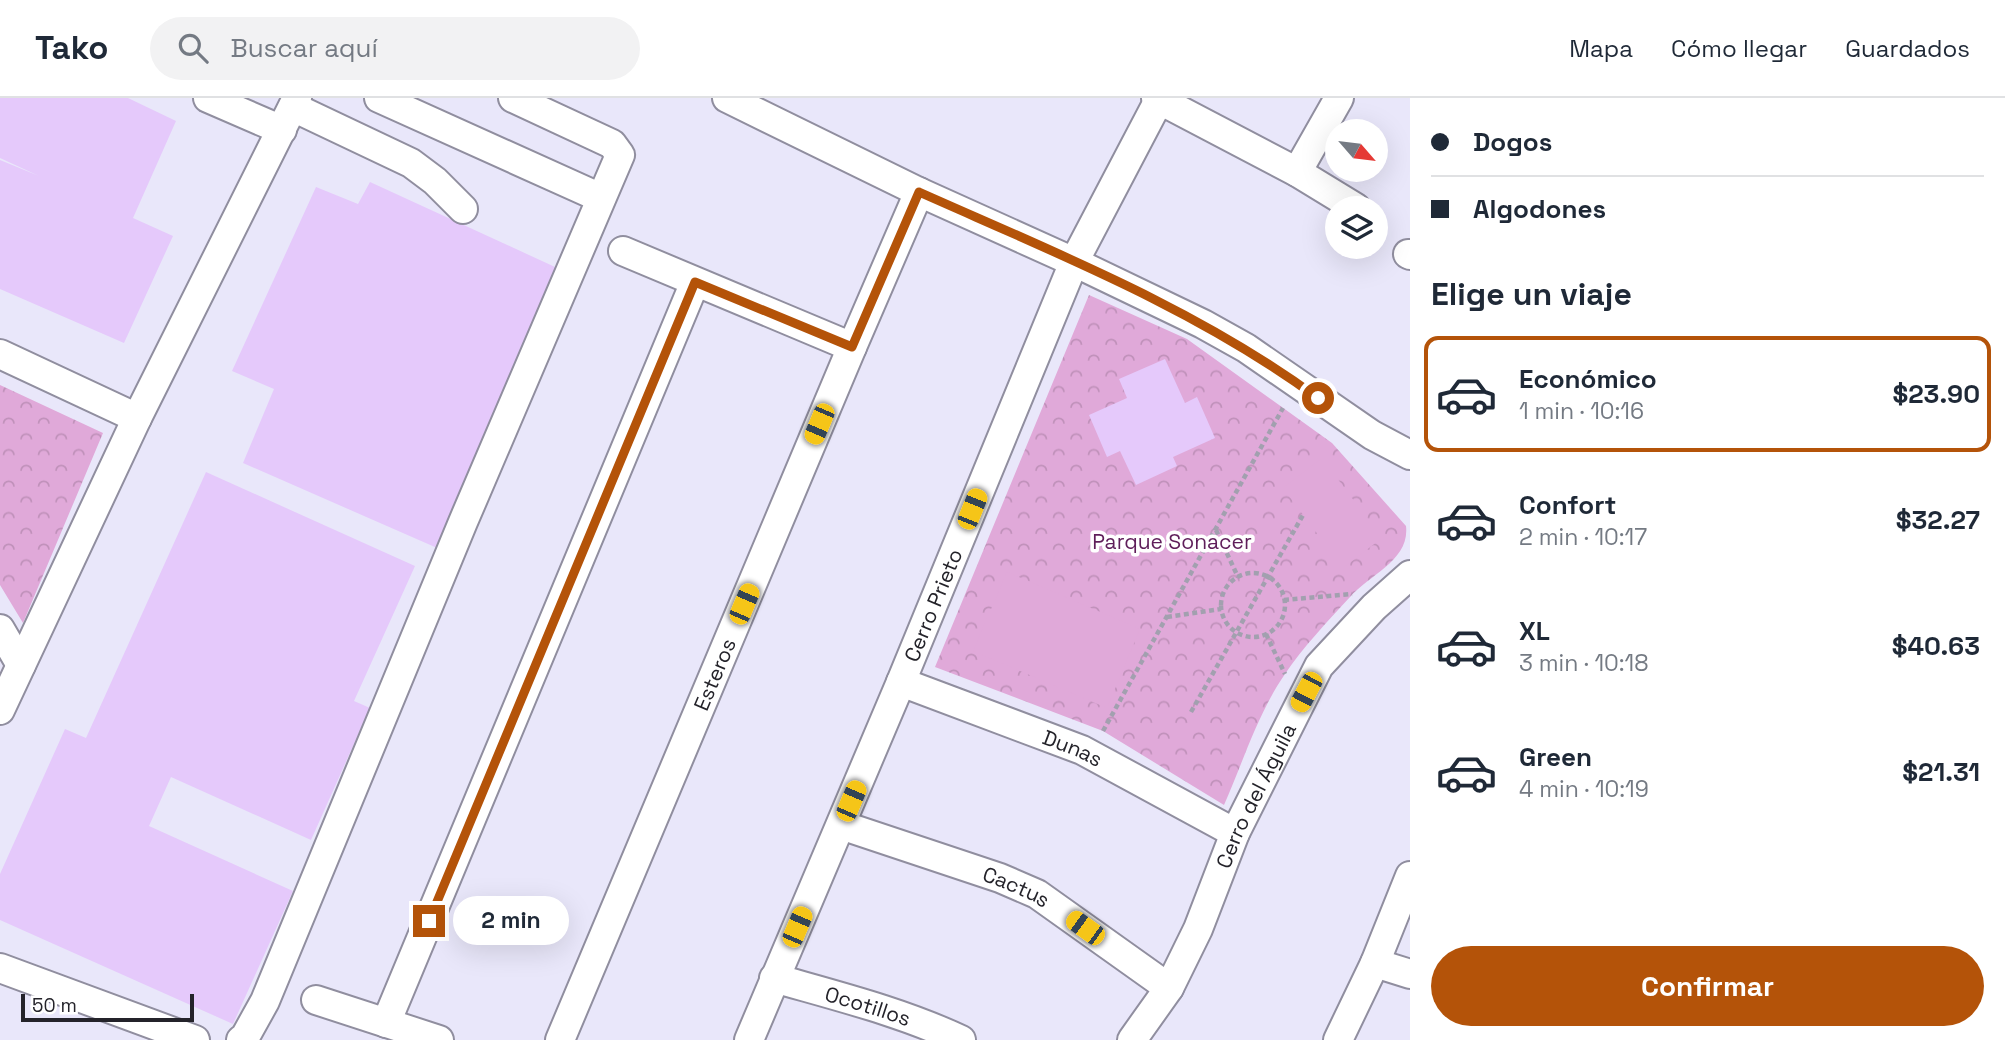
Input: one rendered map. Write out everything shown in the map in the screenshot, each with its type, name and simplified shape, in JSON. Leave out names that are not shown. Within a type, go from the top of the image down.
[{"type":"street","points":[[208,98],[291,112],[411,163],[435,181],[463,209]]},
{"type":"street","points":[[379,98],[601,198]]},
{"type":"street","points":[[241,1040],[265,1001],[463,522],[620,155],[612,144],[513,98]]},
{"type":"street","points":[[727,98],[919,192],[1203,324],[1246,348],[1340,414],[1408,457]]},
{"type":"street","points":[[1159,98],[1336,196]]},
{"type":"street","name":"Cerro Prieto","points":[[748,1040],[901,682],[1074,262],[1159,98]]},
{"type":"street","points":[[1297,172],[1339,98]]},
{"type":"street","points":[[0,710],[137,418],[291,112]]},
{"type":"street","name":"Esteros","points":[[560,1040],[919,192]]},
{"type":"street","points":[[623,251],[852,347]]},
{"type":"street","points":[[386,1023],[695,282]]},
{"type":"street","points":[[0,354],[137,418]]},
{"type":"street","name":"Cerro del Águila","points":[[1132,1040],[1169,988],[1198,929],[1235,833],[1319,666],[1374,607],[1410,575]]},
{"type":"street","points":[[0,629],[21,665]]},
{"type":"street","name":"Dunas","points":[[901,682],[1082,750],[1235,833]]},
{"type":"street","name":"Cactus","points":[[841,825],[1000,877],[1037,894],[1169,988]]},
{"type":"street","points":[[1338,1040],[1375,963],[1410,876]]},
{"type":"street","points":[[1375,963],[1410,974]]},
{"type":"street","points":[[0,968],[195,1040]]},
{"type":"street","name":"Ocotillos","points":[[774,978],[878,1008],[961,1040]]},
{"type":"street","points":[[316,1000],[439,1040]]},
{"type":"path","points":[[1103,732],[1283,408]]},
{"type":"path","points":[[1191,712],[1303,515]]},
{"type":"path","points":[[1216,529],[1238,577]]},
{"type":"path","points":[[1247,573],[1267,576],[1282,590],[1284,600],[1281,621],[1266,634],[1256,637],[1236,633],[1223,618],[1221,609],[1224,590],[1238,577],[1247,573]]},
{"type":"path","points":[[1284,600],[1352,594]]},
{"type":"path","points":[[1167,617],[1221,609]]},
{"type":"path","points":[[1266,634],[1285,674]]},
{"type":"green space","name":"Parque Sonacer","points":[[1089,295],[1187,339],[1332,443],[1406,526],[1406,538],[1395,557],[1350,597],[1308,644],[1275,689],[1224,805],[1103,731],[935,667]]},
{"type":"green space","points":[[0,385],[103,433],[23,623],[0,585]]},
{"type":"green space","points":[[1322,458],[1382,538],[1343,568],[1283,488]]},
{"type":"green space","points":[[1007,572],[1140,629],[1107,708],[973,651]]},
{"type":"building","points":[[0,98],[128,98],[176,121],[133,218],[173,236],[124,343],[0,289],[0,160],[39,176],[0,158]]},
{"type":"building","points":[[370,182],[566,272],[444,551],[243,463],[274,389],[232,371],[316,187],[358,204]]},
{"type":"building","points":[[1165,359],[1185,403],[1197,397],[1215,438],[1173,457],[1177,466],[1136,485],[1120,451],[1107,457],[1089,415],[1127,398],[1119,379]]},
{"type":"building","points":[[206,472],[415,566],[354,701],[370,708],[311,840],[171,777],[149,826],[293,891],[233,1024],[0,920],[0,874],[65,729],[86,738]]},
{"type":"route","points":[[429,921],[695,282],[852,347],[919,192],[1203,324],[1246,348],[1318,398]]}]
